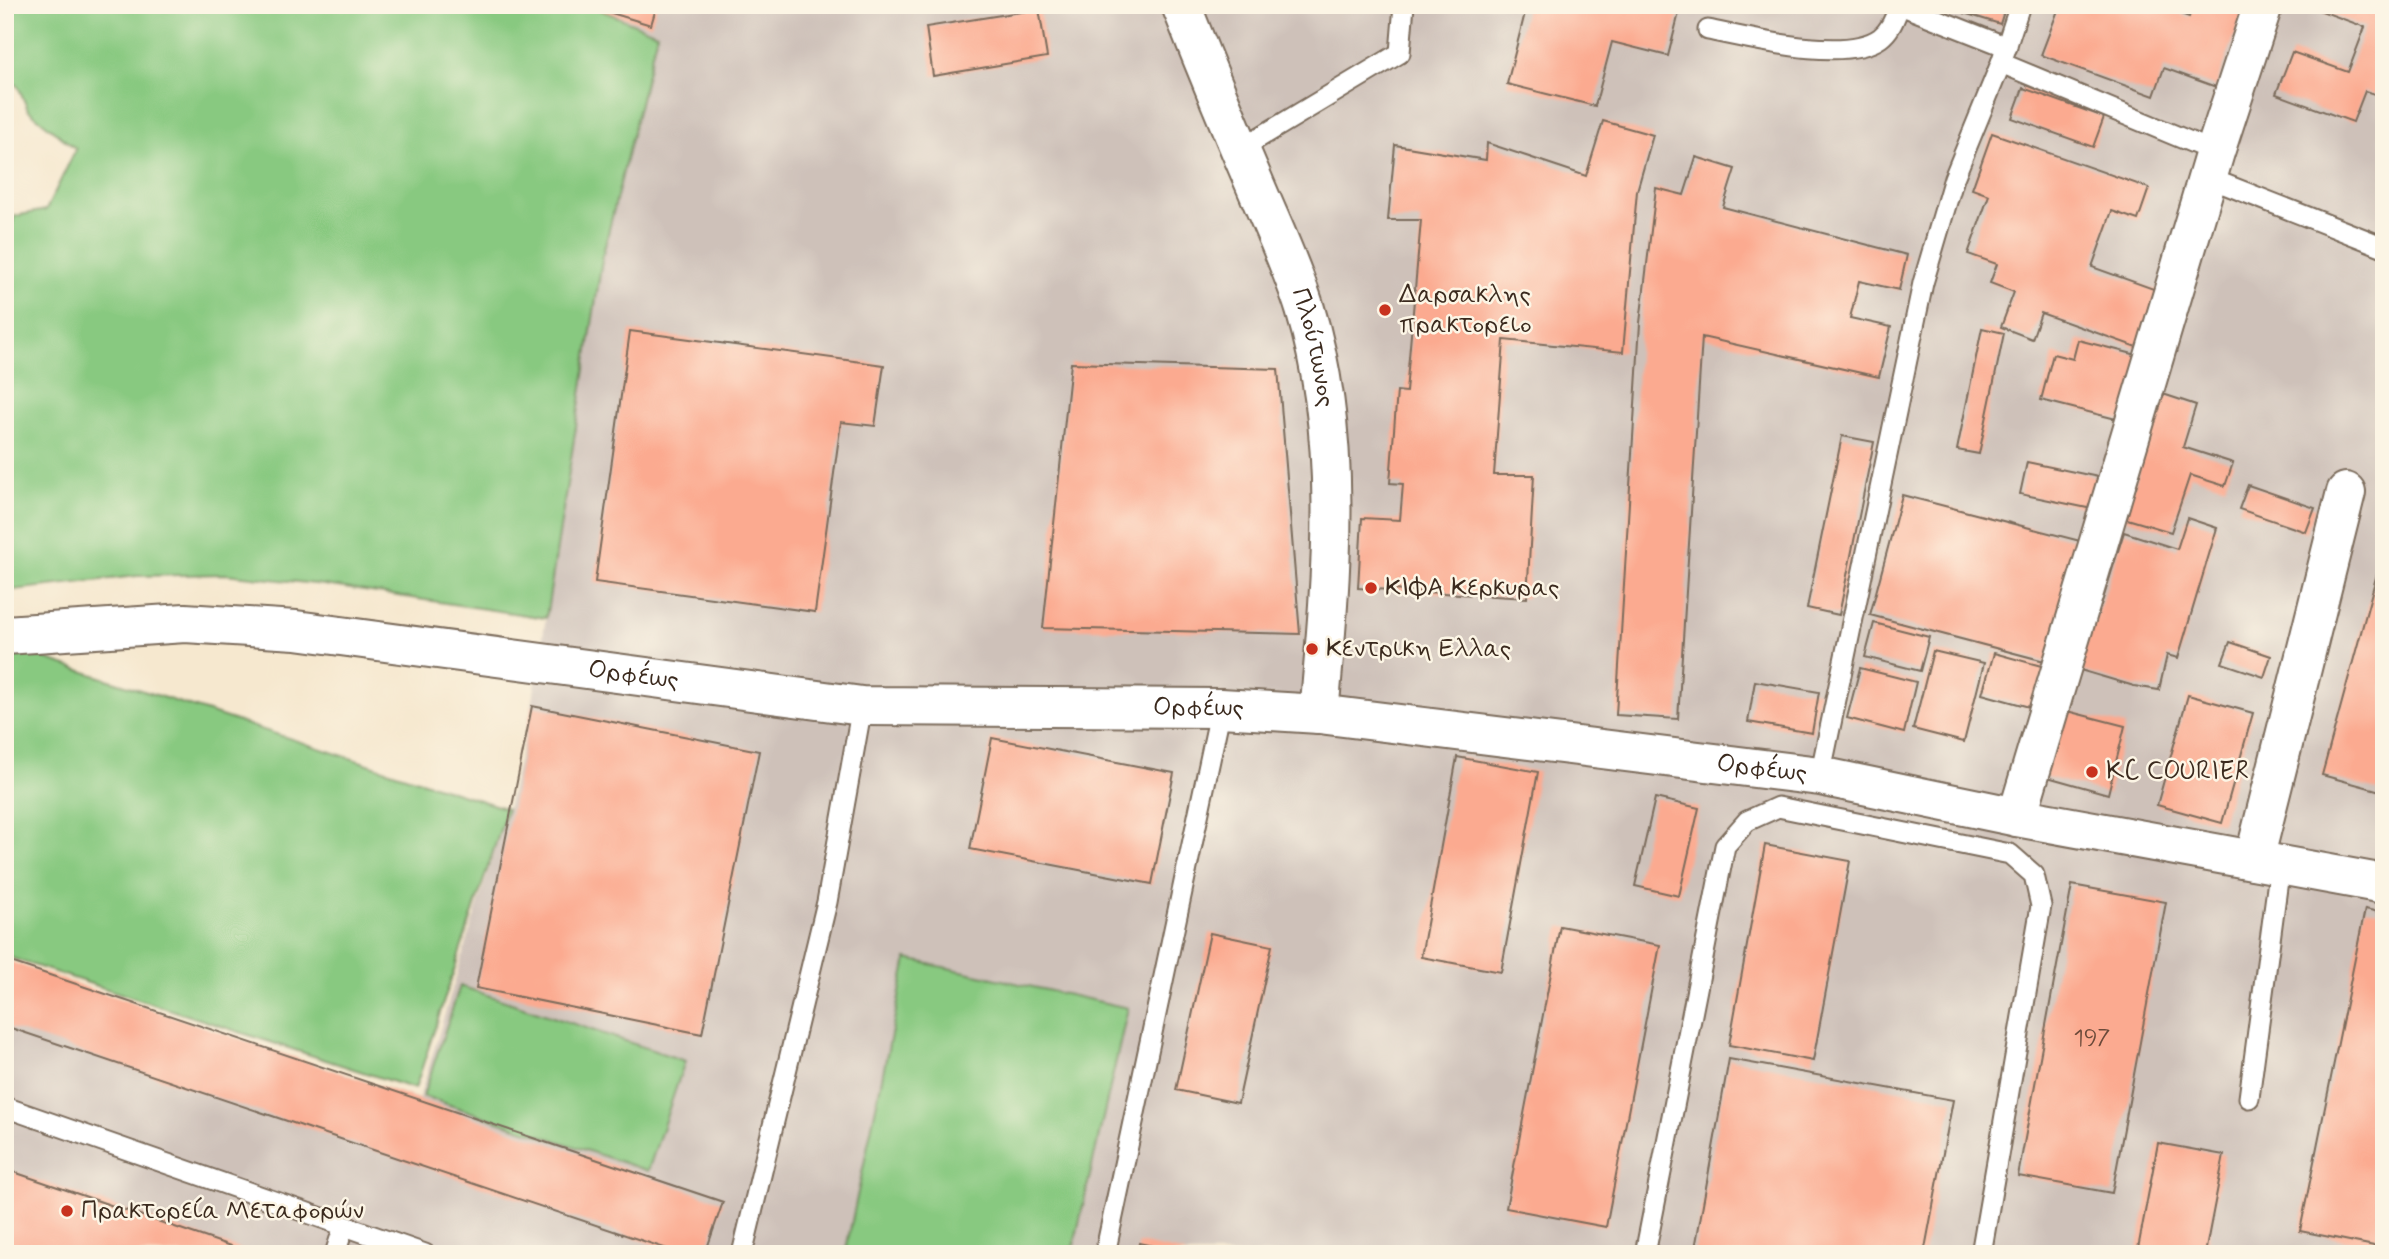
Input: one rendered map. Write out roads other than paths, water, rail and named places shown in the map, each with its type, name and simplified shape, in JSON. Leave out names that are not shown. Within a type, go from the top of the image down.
[{"type":"street","name":"Πλούτωνος","points":[[1181,5],[1305,308],[1319,368],[1330,439],[1331,580],[1319,714]]},
{"type":"street","points":[[2017,817],[2212,165],[2263,5]]},
{"type":"street","points":[[2267,862],[2346,492]]},
{"type":"street","name":"Ορφέως","points":[[5,635],[185,623],[296,630],[862,706],[1221,708],[1319,714],[1820,776],[2017,817],[2384,884]]},
{"type":"lane","points":[[1240,149],[1400,53],[1404,5]]},
{"type":"lane","points":[[1708,30],[1802,48],[1842,48],[1867,44],[1882,37],[1893,22],[1899,5],[2004,55],[2212,165],[2384,247]]},
{"type":"lane","points":[[1820,776],[1923,283],[1954,178],[2004,55],[2020,5]]},
{"type":"lane","points":[[742,1254],[827,902],[862,706]]},
{"type":"lane","points":[[1105,1254],[1221,708]]},
{"type":"lane","points":[[1645,1254],[1725,846],[1747,821],[1778,807],[2010,854],[2034,876],[2041,906],[1981,1254]]},
{"type":"lane","points":[[2249,1098],[2267,862]]},
{"type":"lane","points":[[5,1107],[425,1254]]},
{"type":"lane","points":[[335,1254],[344,1226]]},
{"type":"place","name":"Δαρσακλης πρακτορειο","points":[[1385,310]]},
{"type":"place","name":"ΚΙΦΑ Κερκυρας","points":[[1371,588]]},
{"type":"place","name":"Κεντρικη Ελλας","points":[[1312,649]]},
{"type":"place","name":"KC COURIER","points":[[2092,772]]},
{"type":"place","name":"Πρακτορεία Μεταφορών","points":[[67,1211]]}]
